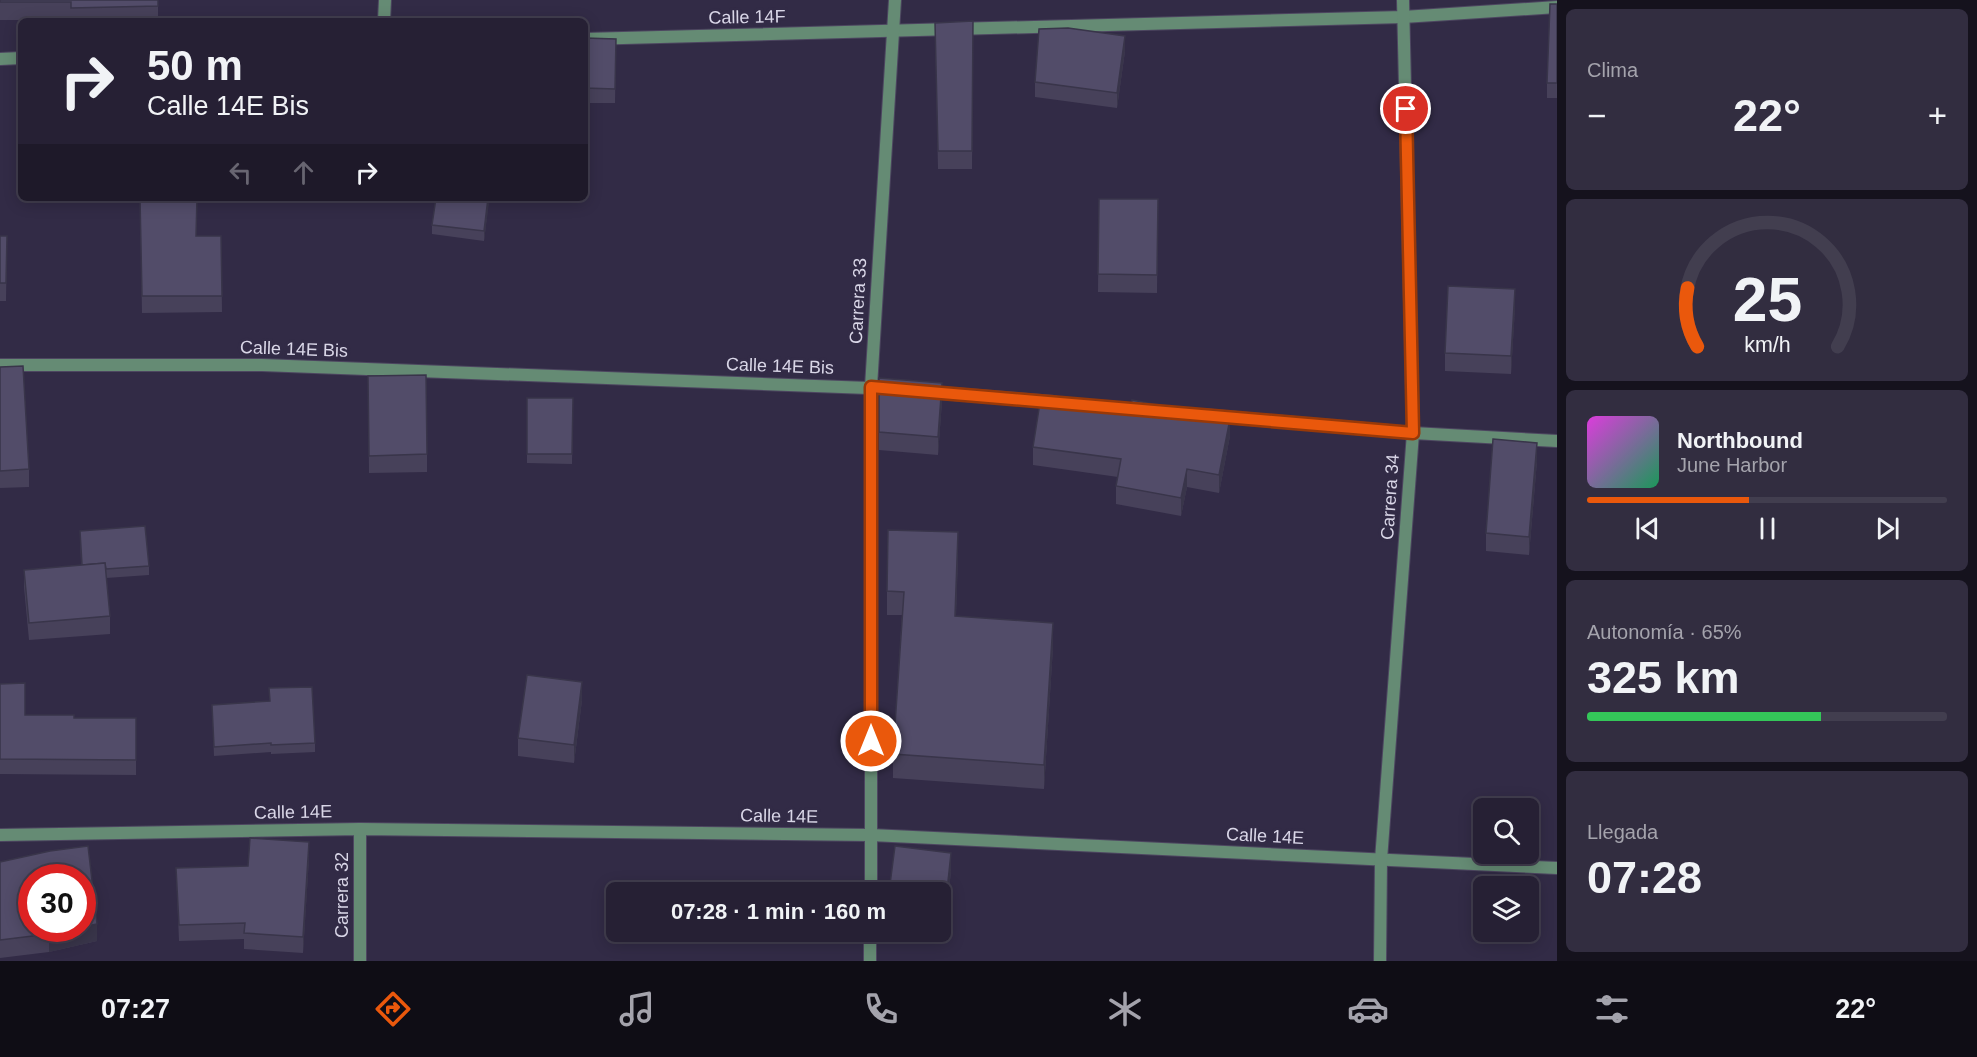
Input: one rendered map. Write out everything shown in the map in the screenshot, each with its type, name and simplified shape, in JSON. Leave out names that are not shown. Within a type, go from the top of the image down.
[{"type":"street","points":[[384,18],[385,0]]},
{"type":"street","name":"Carrera 33","points":[[871,882],[871,387],[895,0]]},
{"type":"street","name":"Carrera 34","points":[[1380,961],[1381,860],[1413,433],[1403,0]]},
{"type":"street","name":"Calle 14F","points":[[588,39],[1403,17],[1557,7]]},
{"type":"street","points":[[0,59],[18,58]]},
{"type":"street","name":"Calle 14E Bis","points":[[0,365],[262,365],[871,387],[1071,404]]},
{"type":"street","points":[[1189,414],[1413,433],[1557,441]]},
{"type":"street","name":"Calle 14E","points":[[0,835],[360,829],[871,835],[1557,868]]},
{"type":"street","name":"Carrera 32","points":[[360,829],[360,961]]},
{"type":"street","points":[[870,942],[870,961]]},
{"type":"building","points":[[0,0],[158,0],[158,6],[71,8],[71,2],[0,2]]},
{"type":"building","points":[[1550,4],[1557,4],[1557,83],[1547,83]]},
{"type":"building","points":[[973,21],[972,151],[938,151],[935,23]]},
{"type":"building","points":[[1068,28],[1125,36],[1117,93],[1035,82],[1039,29]]},
{"type":"building","points":[[588,38],[616,39],[615,89],[588,88]]},
{"type":"building","points":[[1099,199],[1158,199],[1157,275],[1098,274]]},
{"type":"building","points":[[140,201],[197,201],[196,236],[221,236],[222,296],[142,296]]},
{"type":"building","points":[[436,201],[488,201],[484,231],[432,225]]},
{"type":"building","points":[[0,236],[7,236],[6,283],[0,283]]},
{"type":"building","points":[[1448,286],[1515,289],[1511,356],[1445,353]]},
{"type":"building","points":[[23,366],[29,469],[0,471],[0,367]]},
{"type":"building","points":[[426,375],[427,454],[369,456],[368,376]]},
{"type":"building","points":[[879,378],[942,383],[938,437],[879,432]]},
{"type":"building","points":[[1041,396],[1131,408],[1132,400],[1230,419],[1219,475],[1187,469],[1181,498],[1116,486],[1121,459],[1033,447]]},
{"type":"building","points":[[527,398],[573,398],[572,454],[527,454]]},
{"type":"building","points":[[1493,439],[1537,443],[1529,537],[1486,533]]},
{"type":"building","points":[[145,526],[149,566],[106,569],[105,563],[82,565],[80,531]]},
{"type":"building","points":[[888,530],[958,532],[955,616],[1053,623],[1044,765],[893,754],[904,592],[887,591]]},
{"type":"building","points":[[105,563],[110,616],[29,623],[24,570]]},
{"type":"building","points":[[527,675],[582,682],[574,745],[518,738]]},
{"type":"building","points":[[25,683],[25,715],[136,718],[136,760],[0,759],[0,684]]},
{"type":"building","points":[[312,687],[315,743],[214,747],[212,705],[270,701],[269,688]]},
{"type":"building","points":[[250,838],[309,842],[303,937],[244,933],[245,923],[179,925],[176,868],[248,866]]},
{"type":"building","points":[[88,846],[90,864],[18,864],[18,938],[0,940],[0,862],[50,851]]},
{"type":"building","points":[[895,846],[951,853],[948,882],[890,882]]},
{"type":"route","points":[[871,741],[871,387],[1413,433],[1406,109]]}]
